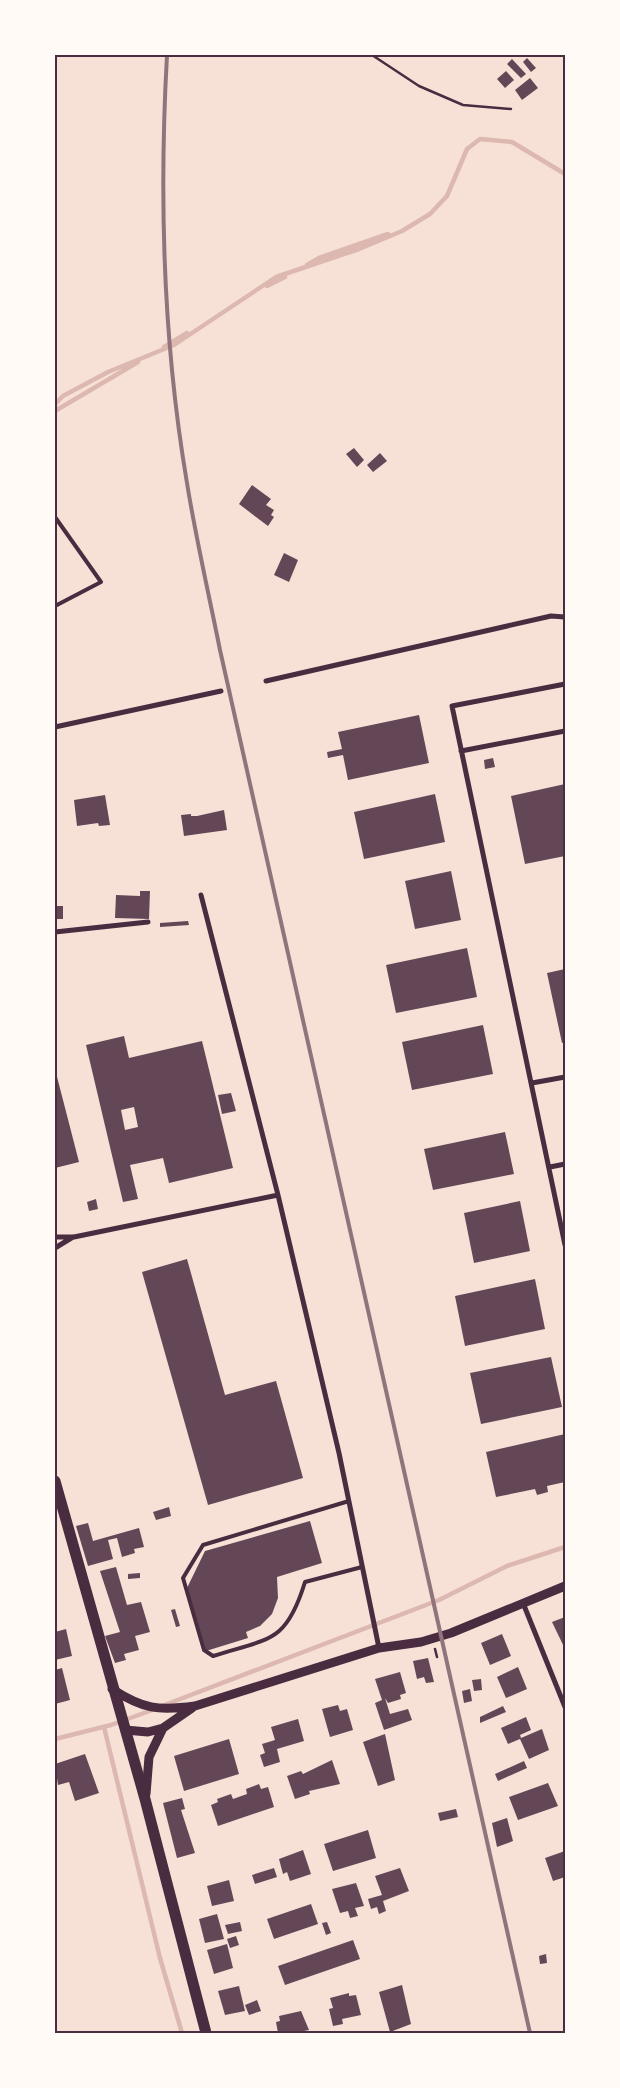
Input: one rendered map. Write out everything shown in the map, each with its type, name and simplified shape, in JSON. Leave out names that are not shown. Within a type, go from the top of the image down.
[{"type":"main road","points":[[55,1481],[112,1689],[145,1799],[206,2033]]},
{"type":"street","points":[[266,681],[551,616],[565,617]]},
{"type":"street","points":[[565,684],[452,706],[565,1245]]},
{"type":"street","points":[[55,727],[221,691]]},
{"type":"street","points":[[462,751],[565,731]]},
{"type":"street","points":[[202,895],[278,1195],[349,1501],[379,1648]]},
{"type":"street","points":[[55,932],[148,922]]},
{"type":"street","points":[[532,1083],[565,1077]]},
{"type":"street","points":[[550,1167],[565,1164]]},
{"type":"street","points":[[55,1237],[74,1237],[278,1195]]},
{"type":"street","points":[[55,1248],[74,1237]]},
{"type":"street","points":[[112,1689],[133,1702],[150,1708],[170,1710],[195,1706],[379,1648],[421,1642],[446,1634],[565,1586]]},
{"type":"street","points":[[523,1604],[565,1707]]},
{"type":"street","points":[[125,1730],[148,1732],[163,1728],[195,1706]]},
{"type":"street","points":[[145,1799],[149,1757],[163,1728]]},
{"type":"lane","points":[[55,516],[102,582],[55,606]]},
{"type":"lane","points":[[349,1501],[203,1545],[183,1578],[204,1650],[213,1656],[274,1637],[285,1628],[293,1616],[306,1582],[362,1567]]},
{"type":"path","points":[[372,55],[419,86],[463,105],[511,109]]},
{"type":"building","points":[[527,58],[536,68],[531,72],[523,62]]},
{"type":"building","points":[[512,59],[526,74],[521,78],[507,64]]},
{"type":"building","points":[[506,71],[514,80],[505,88],[497,79]]},
{"type":"building","points":[[530,78],[538,88],[522,100],[515,90]]},
{"type":"building","points":[[354,448],[364,460],[357,467],[346,454]]},
{"type":"building","points":[[380,453],[387,461],[373,472],[367,465]]},
{"type":"building","points":[[252,485],[271,499],[266,505],[274,510],[271,515],[274,517],[268,526],[239,504]]},
{"type":"building","points":[[284,553],[298,560],[289,582],[274,575]]},
{"type":"building","points":[[419,715],[429,763],[348,780],[343,755],[328,758],[327,752],[342,749],[338,732]]},
{"type":"building","points":[[493,758],[495,767],[485,769],[484,760]]},
{"type":"building","points":[[565,784],[565,856],[525,864],[511,796]]},
{"type":"building","points":[[435,794],[445,842],[364,859],[354,812]]},
{"type":"building","points":[[105,795],[110,825],[99,826],[98,823],[77,826],[74,800]]},
{"type":"building","points":[[224,810],[227,830],[184,836],[181,815],[191,814],[191,816],[197,816]]},
{"type":"building","points":[[451,871],[461,920],[415,929],[405,881]]},
{"type":"building","points":[[140,891],[150,891],[149,919],[115,918],[116,895],[140,896]]},
{"type":"building","points":[[55,906],[63,906],[63,919],[55,919]]},
{"type":"building","points":[[188,921],[189,925],[160,927],[160,923]]},
{"type":"building","points":[[467,948],[477,997],[396,1013],[386,965]]},
{"type":"building","points":[[565,969],[565,1042],[562,1043],[547,973]]},
{"type":"building","points":[[483,1025],[493,1074],[412,1090],[402,1042]]},
{"type":"building","points":[[124,1036],[129,1058],[202,1041],[233,1168],[169,1183],[163,1158],[130,1165],[138,1199],[123,1202],[86,1045]],"holes":[[[134,1107],[138,1127],[125,1130],[121,1110]]]},
{"type":"building","points":[[55,1069],[79,1162],[55,1168]]},
{"type":"building","points":[[231,1093],[236,1111],[222,1114],[218,1095]]},
{"type":"building","points":[[505,1132],[514,1174],[433,1190],[424,1149]]},
{"type":"building","points":[[96,1199],[98,1209],[89,1211],[87,1202]]},
{"type":"building","points":[[520,1201],[530,1251],[474,1263],[464,1213]]},
{"type":"building","points":[[187,1259],[225,1395],[276,1381],[303,1478],[208,1505],[142,1272]]},
{"type":"building","points":[[535,1279],[545,1329],[465,1346],[455,1296]]},
{"type":"building","points":[[551,1357],[562,1407],[481,1424],[470,1373]]},
{"type":"building","points":[[565,1434],[565,1482],[547,1486],[548,1492],[537,1495],[535,1489],[496,1497],[486,1452]]},
{"type":"building","points":[[169,1507],[171,1516],[156,1520],[153,1512]]},
{"type":"building","points":[[310,1521],[322,1563],[277,1577],[278,1598],[272,1614],[260,1626],[246,1632],[248,1638],[206,1651],[187,1588],[205,1551]]},
{"type":"building","points":[[88,1523],[93,1541],[139,1528],[144,1547],[134,1549],[135,1553],[122,1557],[117,1538],[108,1540],[113,1559],[88,1566],[76,1526]]},
{"type":"building","points":[[116,1567],[127,1605],[141,1602],[150,1632],[135,1636],[139,1650],[124,1654],[126,1660],[115,1663],[105,1636],[120,1632],[100,1571]]},
{"type":"building","points":[[140,1573],[140,1578],[128,1579],[128,1574]]},
{"type":"building","points":[[175,1609],[180,1626],[176,1627],[171,1610]]},
{"type":"building","points":[[565,1617],[565,1649],[552,1622]]},
{"type":"building","points":[[66,1629],[72,1656],[55,1660],[55,1632]]},
{"type":"building","points":[[502,1634],[511,1656],[490,1665],[481,1643]]},
{"type":"building","points":[[428,1658],[434,1682],[426,1683],[424,1677],[417,1679],[413,1661]]},
{"type":"building","points":[[518,1667],[527,1689],[506,1698],[497,1677]]},
{"type":"building","points":[[62,1668],[70,1700],[55,1704],[55,1670]]},
{"type":"building","points":[[400,1672],[406,1693],[400,1695],[401,1699],[388,1703],[385,1698],[390,1714],[408,1709],[412,1720],[384,1730],[375,1703],[382,1700],[375,1679]]},
{"type":"building","points":[[481,1679],[482,1690],[474,1691],[472,1680]]},
{"type":"building","points":[[470,1689],[472,1701],[464,1703],[462,1691]]},
{"type":"building","points":[[338,1705],[340,1711],[347,1709],[353,1730],[330,1737],[322,1709]]},
{"type":"building","points":[[503,1706],[506,1712],[480,1723],[480,1717]]},
{"type":"building","points":[[526,1717],[531,1730],[520,1735],[521,1738],[542,1729],[549,1750],[529,1759],[520,1739],[508,1744],[501,1728]]},
{"type":"building","points":[[298,1719],[304,1741],[277,1749],[280,1762],[264,1767],[260,1755],[265,1753],[262,1744],[275,1740],[271,1727]]},
{"type":"building","points":[[385,1734],[395,1780],[378,1786],[363,1742]]},
{"type":"building","points":[[229,1739],[239,1774],[184,1791],[174,1756]]},
{"type":"building","points":[[85,1754],[99,1793],[75,1801],[69,1782],[58,1785],[55,1764]]},
{"type":"building","points":[[332,1760],[340,1784],[309,1791],[310,1794],[295,1799],[287,1776],[301,1771],[303,1774]]},
{"type":"building","points":[[524,1761],[527,1768],[498,1781],[495,1774]]},
{"type":"building","points":[[548,1783],[558,1806],[518,1820],[509,1797]]},
{"type":"building","points":[[259,1784],[261,1789],[268,1787],[274,1807],[218,1826],[211,1805],[218,1802],[217,1799],[231,1794],[233,1799],[247,1794],[246,1789]]},
{"type":"building","points":[[182,1798],[185,1809],[181,1810],[195,1853],[177,1858],[163,1803]]},
{"type":"building","points":[[456,1809],[458,1817],[440,1821],[438,1813]]},
{"type":"building","points":[[507,1818],[513,1841],[497,1847],[492,1823]]},
{"type":"building","points":[[368,1830],[376,1858],[333,1871],[324,1844]]},
{"type":"building","points":[[303,1850],[311,1874],[290,1881],[287,1872],[283,1874],[279,1859]]},
{"type":"building","points":[[565,1851],[565,1877],[553,1881],[545,1858]]},
{"type":"building","points":[[274,1868],[277,1877],[255,1884],[252,1875]]},
{"type":"building","points":[[400,1868],[409,1891],[383,1901],[386,1911],[379,1914],[377,1907],[371,1909],[368,1899],[382,1895],[375,1876]]},
{"type":"building","points":[[229,1880],[234,1901],[212,1906],[207,1886]]},
{"type":"building","points":[[356,1883],[364,1906],[355,1908],[358,1916],[350,1918],[348,1911],[340,1913],[332,1889]]},
{"type":"building","points":[[311,1904],[318,1924],[274,1939],[267,1919]]},
{"type":"building","points":[[217,1914],[224,1939],[205,1943],[199,1919]]},
{"type":"building","points":[[240,1922],[242,1931],[228,1934],[225,1925]]},
{"type":"building","points":[[327,1922],[331,1933],[326,1935],[322,1923]]},
{"type":"building","points":[[236,1936],[239,1945],[230,1948],[227,1939]]},
{"type":"building","points":[[353,1940],[360,1959],[285,1985],[278,1966]]},
{"type":"building","points":[[227,1944],[233,1968],[214,1974],[207,1950]]},
{"type":"building","points":[[546,1954],[547,1963],[540,1964],[539,1956]]},
{"type":"building","points":[[402,1985],[411,2024],[390,2032],[379,1992]]},
{"type":"building","points":[[239,1986],[245,2011],[225,2015],[218,1991]]},
{"type":"building","points":[[349,1993],[349,1996],[356,1995],[361,2015],[342,2019],[343,2024],[333,2026],[329,2009],[333,2008],[330,1998]]},
{"type":"building","points":[[257,2000],[261,2011],[249,2015],[245,2005]]},
{"type":"building","points":[[301,2011],[309,2030],[304,2031],[305,2033],[278,2033],[276,2022],[280,2021],[279,2016]]},
{"type":"waterway","points":[[55,404],[63,396],[108,372],[174,345],[276,277],[359,249],[402,231],[430,214],[447,196],[467,149],[480,139],[512,142],[565,174]]},
{"type":"waterway","points":[[307,265],[319,258],[388,234]]},
{"type":"waterway","points":[[267,286],[285,277]]},
{"type":"waterway","points":[[164,347],[187,333]]},
{"type":"waterway","points":[[55,411],[138,362]]},
{"type":"waterway","points":[[162,1706],[439,1600],[507,1566],[565,1547]]},
{"type":"waterway","points":[[55,1739],[111,1725],[155,1709]]},
{"type":"waterway","points":[[104,1727],[160,1958],[182,2033]]},
{"type":"railway","points":[[167,55],[163,216],[168,323],[179,430],[198,546],[530,2033]]}]
